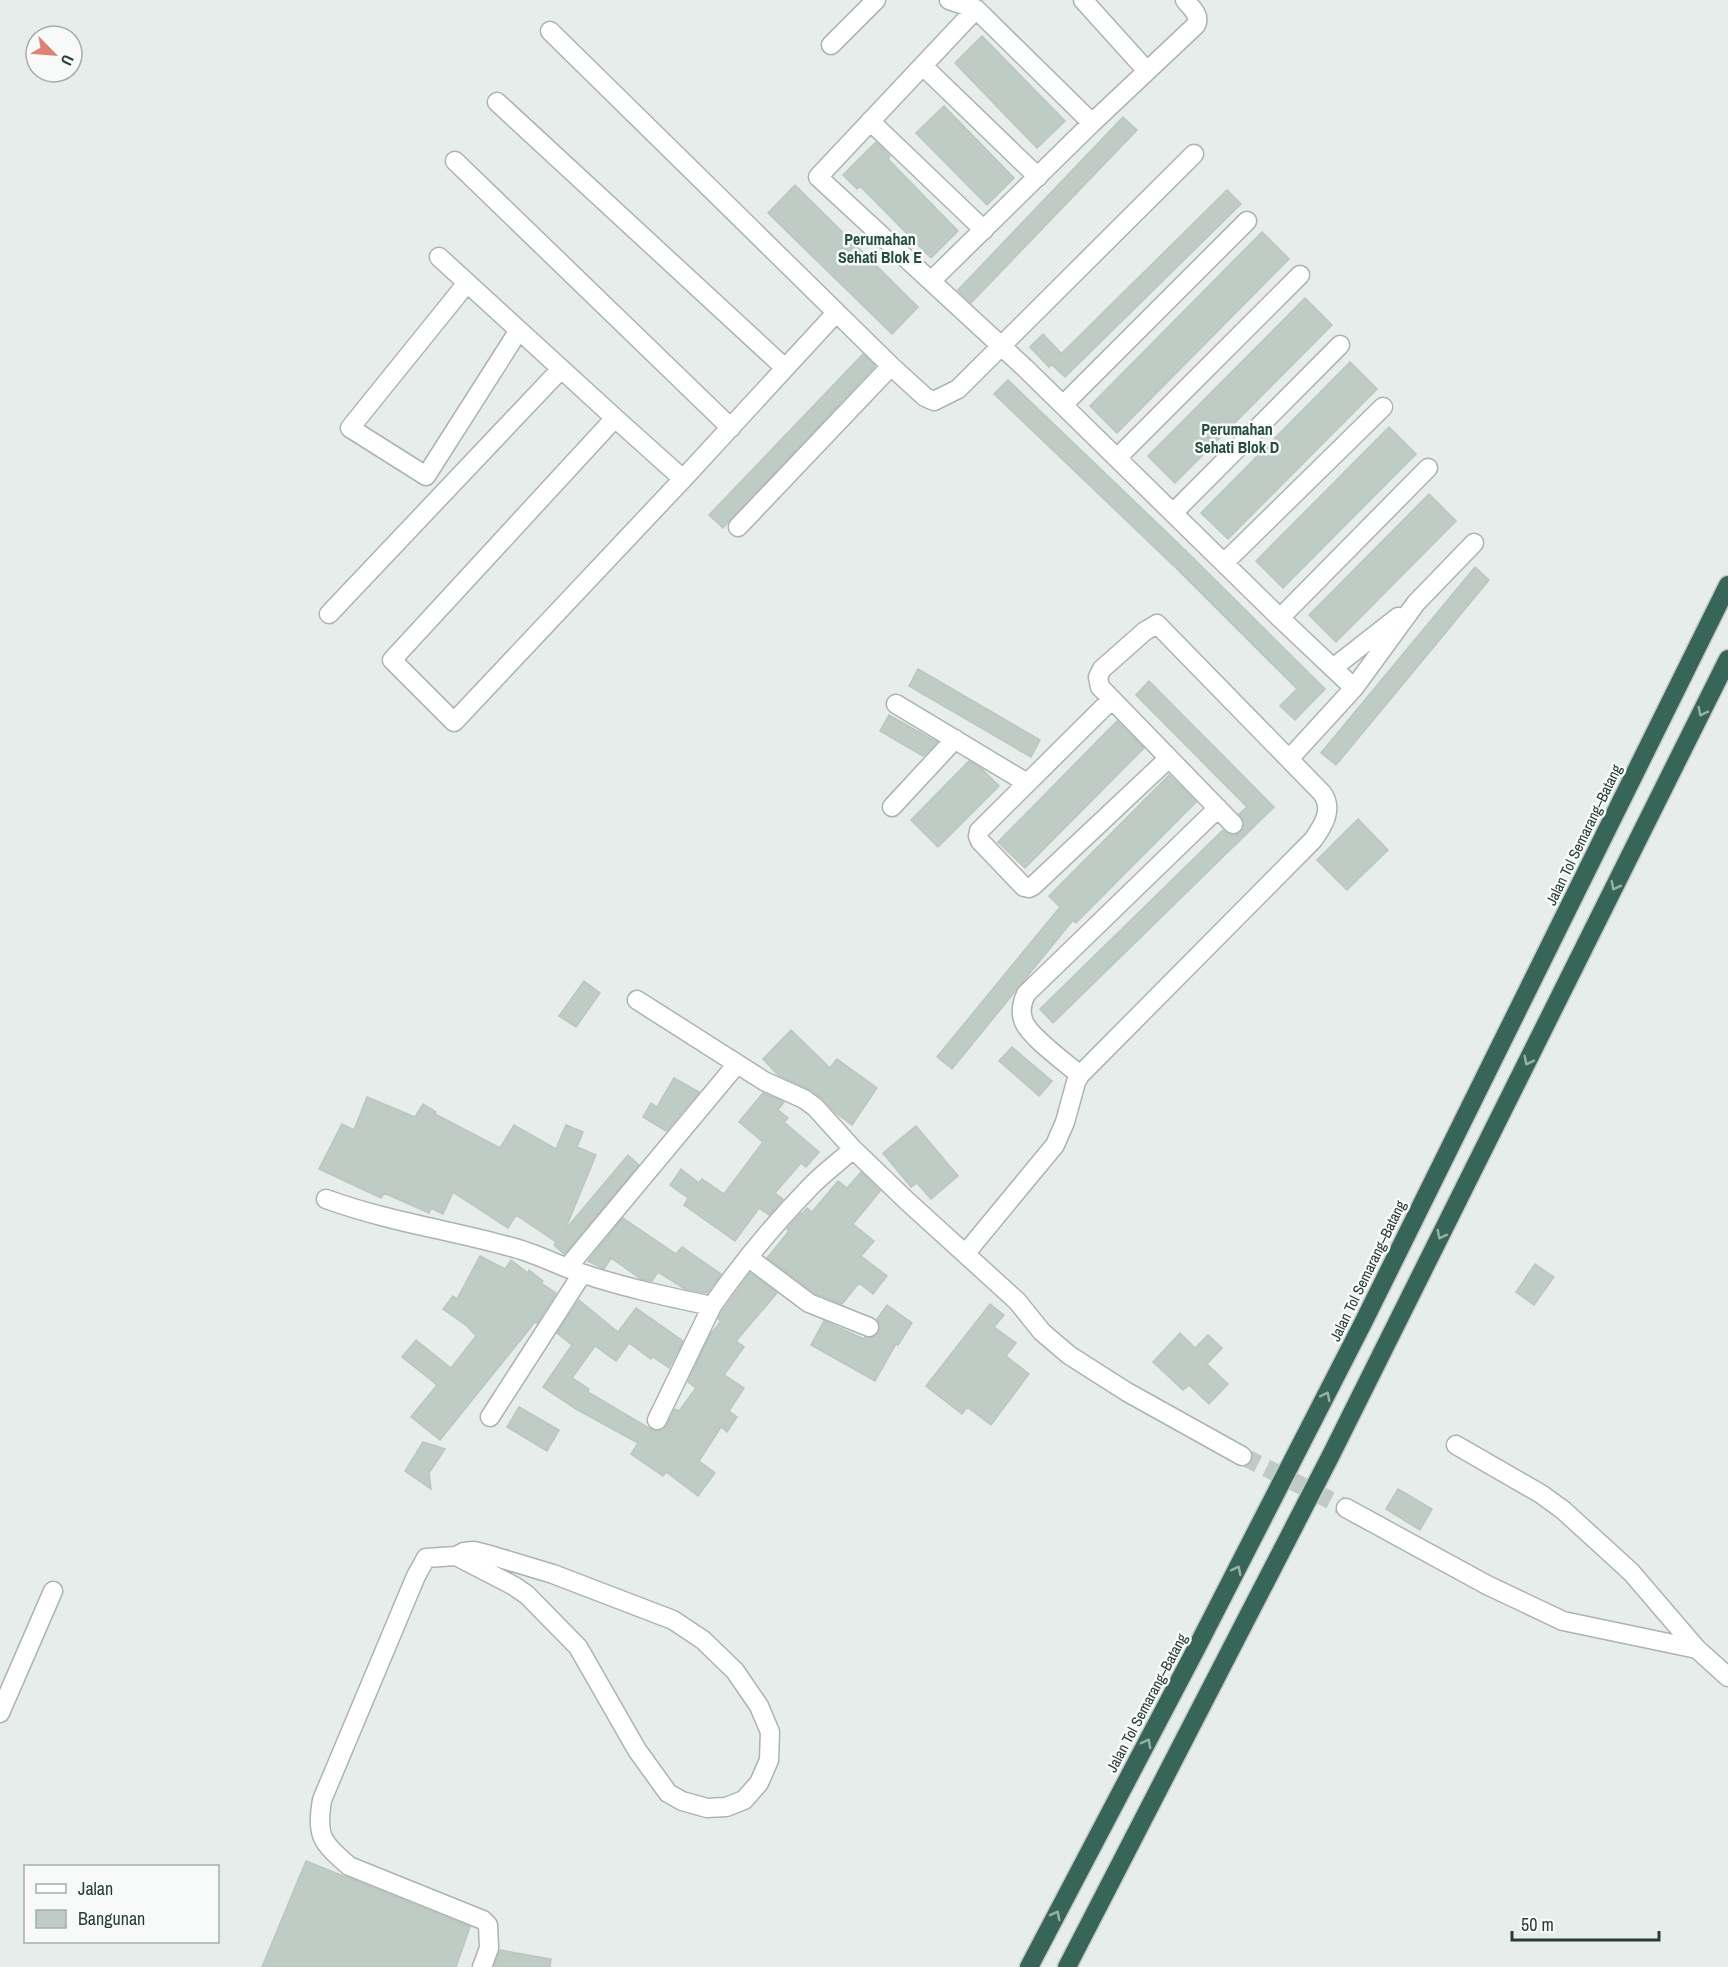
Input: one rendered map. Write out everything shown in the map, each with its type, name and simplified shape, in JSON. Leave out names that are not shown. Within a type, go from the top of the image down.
[{"type":"highway","name":"Jalan Tol Semarang–Batang","points":[[1029,1967],[1196,1649],[1363,1323],[1728,585]]},
{"type":"highway","points":[[1067,1967],[1331,1455],[1728,659]]},
{"type":"street","points":[[831,45],[876,0]]},
{"type":"street","points":[[949,0],[976,9],[1092,123]]},
{"type":"street","points":[[1083,0],[1148,71]]},
{"type":"street","points":[[931,281],[1197,23],[1198,16],[1185,0]]},
{"type":"street","points":[[976,9],[819,177],[1002,346],[1354,688]]},
{"type":"street","points":[[550,31],[891,366],[925,397],[934,401],[958,389],[1194,154]]},
{"type":"street","points":[[923,66],[1038,177]]},
{"type":"street","points":[[497,102],[785,368]]},
{"type":"street","points":[[870,121],[984,230]]},
{"type":"street","points":[[455,161],[731,428]]},
{"type":"street","points":[[1063,405],[1247,222]]},
{"type":"street","points":[[439,257],[683,480]]},
{"type":"street","points":[[1117,458],[1300,275]]},
{"type":"street","points":[[446,490],[350,428],[467,283]]},
{"type":"street","points":[[615,418],[392,660],[454,722],[683,480],[836,313]]},
{"type":"street","points":[[426,476],[519,330]]},
{"type":"street","points":[[1173,513],[1340,345]]},
{"type":"street","points":[[738,527],[891,366]]},
{"type":"street","points":[[329,614],[561,369]]},
{"type":"street","points":[[1224,563],[1383,407]]},
{"type":"street","points":[[1280,618],[1428,468]]},
{"type":"street","points":[[1289,759],[1354,688],[1416,603],[1473,543]]},
{"type":"street","points":[[1333,668],[1416,603]]},
{"type":"street","points":[[965,1254],[1055,1144],[1065,1122],[1080,1074],[1313,840],[1327,816],[1327,799],[1157,624],[1145,631],[1102,669],[1098,677],[1100,687],[1233,824]]},
{"type":"street","points":[[1112,699],[979,831],[978,836],[1024,886],[1029,888],[1169,758]]},
{"type":"street","points":[[896,704],[1027,783]]},
{"type":"street","points":[[892,807],[955,739]]},
{"type":"street","points":[[1080,1074],[1029,1031],[1022,1014],[1026,994],[1218,808]]},
{"type":"street","points":[[637,1000],[764,1081],[810,1102],[853,1149],[1017,1301],[1042,1332],[1069,1355],[1127,1392],[1242,1456]]},
{"type":"street","points":[[490,1417],[575,1271],[736,1064]]},
{"type":"street","points":[[657,1420],[712,1306],[749,1258],[812,1184],[853,1149]]},
{"type":"street","points":[[326,1199],[374,1215],[515,1248],[575,1271],[657,1295],[712,1306]]},
{"type":"street","points":[[749,1258],[810,1303],[869,1327]]},
{"type":"street","points":[[1456,1445],[1541,1494],[1563,1510],[1631,1572],[1697,1649],[1728,1677]]},
{"type":"street","points":[[1346,1508],[1487,1585],[1563,1622],[1697,1649]]},
{"type":"street","points":[[456,1556],[527,1595],[578,1647],[637,1750],[668,1793],[682,1801],[707,1808],[726,1807],[744,1800],[759,1783],[769,1761],[770,1732],[759,1706],[735,1671],[704,1640],[673,1620],[553,1574],[474,1551],[456,1556],[426,1558],[416,1575],[322,1800],[318,1821],[320,1836],[331,1850],[349,1866],[483,1920],[488,1925],[489,1948],[482,1967]]},
{"type":"street","points":[[0,1713],[53,1591]]},
{"type":"building","points":[[982,36],[1065,121],[1037,148],[955,63]]},
{"type":"building","points":[[944,106],[1014,178],[987,205],[916,133]]},
{"type":"building","points":[[1123,117],[1137,130],[971,303],[958,290]]},
{"type":"building","points":[[876,142],[890,156],[888,159],[958,231],[931,258],[860,186],[857,189],[843,175]]},
{"type":"building","points":[[795,185],[918,307],[892,334],[768,213]]},
{"type":"building","points":[[1227,190],[1241,204],[1065,377],[1051,364],[1049,367],[1030,347],[1043,334],[1061,353],[1058,357]]},
{"type":"building","points":[[1262,232],[1289,259],[1117,433],[1090,406]]},
{"type":"building","points":[[1305,298],[1332,325],[1175,483],[1148,456]]},
{"type":"building","points":[[863,354],[875,366],[723,528],[709,515]]},
{"type":"building","points":[[1350,362],[1377,389],[1228,539],[1201,513]]},
{"type":"building","points":[[1008,380],[1183,548],[1325,689],[1295,720],[1280,706],[1297,689],[1175,567],[994,394]]},
{"type":"building","points":[[1389,427],[1416,454],[1283,588],[1256,561]]},
{"type":"building","points":[[1429,494],[1456,521],[1336,642],[1309,615]]},
{"type":"building","points":[[1475,567],[1489,580],[1336,765],[1321,753]]},
{"type":"building","points":[[918,669],[1040,740],[1031,757],[909,686]]},
{"type":"building","points":[[1149,681],[1274,807],[1053,1023],[1040,1009],[1223,830],[1229,835],[1235,835],[1244,828],[1244,821],[1239,814],[1247,807],[1136,695]]},
{"type":"building","points":[[889,715],[937,742],[923,756],[880,731]]},
{"type":"building","points":[[1117,721],[1144,748],[1025,868],[998,842]]},
{"type":"building","points":[[969,761],[982,769],[999,786],[938,847],[911,820]]},
{"type":"building","points":[[1169,775],[1196,802],[1076,923],[1073,920],[952,1069],[937,1057],[1060,907],[1049,896]]},
{"type":"building","points":[[1358,819],[1388,850],[1347,890],[1317,860]]},
{"type":"building","points":[[584,981],[600,993],[576,1027],[559,1016]]},
{"type":"building","points":[[791,1030],[830,1068],[837,1059],[877,1088],[852,1125],[811,1090],[778,1075],[763,1059]]},
{"type":"building","points":[[1012,1047],[1052,1081],[1039,1096],[999,1061]]},
{"type":"building","points":[[674,1078],[699,1092],[666,1131],[643,1117],[651,1103],[657,1107]]},
{"type":"building","points":[[763,1093],[784,1102],[778,1110],[788,1118],[784,1122],[819,1152],[806,1167],[801,1163],[775,1193],[783,1199],[769,1215],[759,1208],[735,1241],[684,1205],[688,1198],[670,1185],[681,1169],[699,1183],[702,1179],[724,1194],[763,1142],[739,1122]]},
{"type":"building","points":[[367,1097],[415,1117],[423,1104],[436,1112],[435,1114],[500,1148],[514,1125],[556,1149],[566,1125],[583,1132],[577,1147],[596,1155],[565,1230],[628,1155],[639,1165],[564,1254],[554,1245],[556,1242],[516,1215],[508,1228],[453,1192],[443,1214],[431,1208],[429,1213],[384,1193],[381,1198],[319,1169],[342,1124],[354,1130]]},
{"type":"building","points":[[916,1126],[958,1176],[931,1199],[917,1183],[911,1187],[883,1153]]},
{"type":"building","points":[[861,1172],[880,1191],[853,1224],[874,1241],[861,1256],[887,1276],[873,1294],[859,1283],[842,1304],[815,1293],[767,1258],[801,1213],[807,1208],[812,1212],[838,1181],[847,1188]]},
{"type":"building","points":[[623,1218],[676,1254],[682,1247],[721,1274],[707,1293],[685,1289],[658,1272],[652,1281],[641,1279],[611,1258],[604,1269],[588,1261]]},
{"type":"building","points":[[480,1256],[505,1269],[511,1260],[528,1273],[529,1270],[543,1281],[541,1283],[556,1293],[537,1323],[535,1322],[440,1440],[411,1417],[437,1385],[402,1357],[416,1340],[451,1368],[476,1336],[467,1326],[443,1309],[453,1296],[457,1299]]},
{"type":"building","points":[[1535,1264],[1554,1277],[1534,1305],[1516,1292]]},
{"type":"building","points":[[750,1273],[777,1293],[736,1341],[744,1347],[724,1375],[744,1388],[729,1411],[737,1417],[727,1432],[721,1427],[699,1461],[715,1473],[698,1496],[666,1472],[663,1476],[631,1454],[638,1443],[576,1409],[543,1387],[572,1345],[557,1333],[579,1300],[618,1332],[636,1308],[683,1341],[669,1368],[653,1357],[651,1359],[629,1343],[616,1361],[595,1346],[572,1378],[589,1389],[588,1392],[652,1430],[663,1430],[675,1409],[679,1411],[696,1388],[688,1382],[710,1335],[721,1321],[718,1319],[722,1312]]},
{"type":"building","points":[[990,1304],[1004,1315],[994,1327],[1016,1343],[1006,1356],[1029,1374],[991,1425],[967,1407],[962,1414],[926,1386]]},
{"type":"building","points":[[887,1305],[912,1323],[898,1345],[896,1344],[875,1381],[811,1345],[824,1321],[864,1339],[875,1336],[880,1326],[877,1319]]},
{"type":"building","points":[[1180,1333],[1195,1348],[1208,1335],[1222,1348],[1207,1364],[1228,1384],[1209,1404],[1189,1385],[1183,1390],[1153,1362]]},
{"type":"building","points":[[519,1407],[559,1430],[547,1451],[507,1427]]},
{"type":"building","points":[[423,1442],[445,1449],[429,1473],[431,1489],[405,1471]]},
{"type":"building","points":[[1398,1489],[1432,1509],[1420,1530],[1386,1509]]},
{"type":"building","points":[[306,1861],[470,1927],[456,1967],[262,1967]]},
{"type":"building","points":[[500,1950],[551,1959],[550,1967],[494,1967]]},
{"type":"tunnel","points":[[1242,1456],[1346,1508]]},
{"type":"district","name":"Perumahan Sehati Blok E","points":[[880,248]]},
{"type":"district","name":"Perumahan Sehati Blok D","points":[[1237,438]]}]
